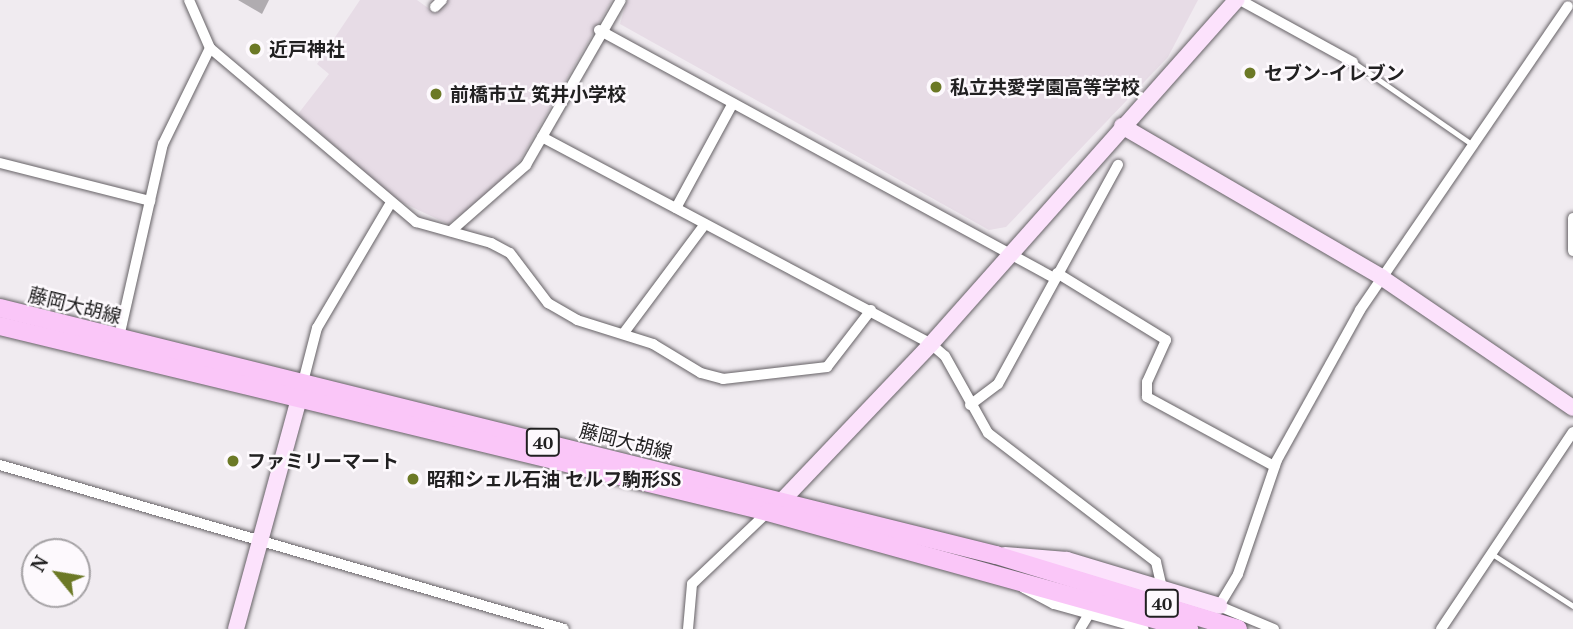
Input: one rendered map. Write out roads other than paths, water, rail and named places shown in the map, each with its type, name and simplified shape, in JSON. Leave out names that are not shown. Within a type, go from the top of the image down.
[{"type":"main road","name":"藤岡大胡線","points":[[0,308],[119,337],[302,389],[768,512],[1189,629]]},
{"type":"main road","name":"藤岡大胡線","points":[[0,326],[302,389],[785,502],[996,555],[1238,629]]},
{"type":"street","points":[[189,0],[209,48],[390,205],[416,222],[451,231],[510,253],[548,303],[723,379],[831,366],[871,310]]},
{"type":"street","points":[[451,231],[477,204],[504,190],[542,137],[599,30],[621,0]]},
{"type":"street","points":[[688,629],[692,584],[768,512],[785,502],[931,344],[1006,255],[1238,0],[1353,62]]},
{"type":"street","points":[[1219,606],[1238,574],[1274,466],[1381,277],[1470,143],[1571,8],[1556,0]]},
{"type":"street","points":[[599,30],[1006,255],[1055,275],[1166,340],[1147,382],[1147,397],[1274,466]]},
{"type":"street","points":[[119,337],[163,144],[209,48]]},
{"type":"street","points":[[676,208],[733,103]]},
{"type":"street","points":[[1122,126],[1381,277],[1573,408]]},
{"type":"street","points":[[542,137],[931,344],[945,356],[988,433],[1156,562],[1162,586]]},
{"type":"street","points":[[0,163],[150,201]]},
{"type":"street","points":[[970,405],[993,392],[1055,275],[1118,165]]},
{"type":"street","points":[[236,629],[317,328],[390,205]]},
{"type":"street","points":[[1573,218],[1573,251]]},
{"type":"street","points":[[623,334],[705,224]]},
{"type":"street","points":[[1441,629],[1573,432]]},
{"type":"street","points":[[0,464],[564,629]]},
{"type":"street","points":[[996,555],[1067,560],[1162,586],[1274,629]]},
{"type":"street","points":[[1018,580],[1039,598],[1143,629]]},
{"type":"street","points":[[1080,629],[1086,613]]},
{"type":"lane","points":[[1353,62],[1470,143]]},
{"type":"lane","points":[[1492,554],[1573,606]]},
{"type":"place","name":"近戸神社","points":[[255,49]]},
{"type":"place","name":"セブン-イレブン","points":[[1250,73]]},
{"type":"place","name":"私立共愛学園高等学校","points":[[936,87]]},
{"type":"place","name":"前橋市立 笂井小学校","points":[[436,94]]},
{"type":"place","name":"ファミリーマート","points":[[233,461]]},
{"type":"place","name":"昭和シェル石油 セルフ駒形SS","points":[[413,479]]}]
